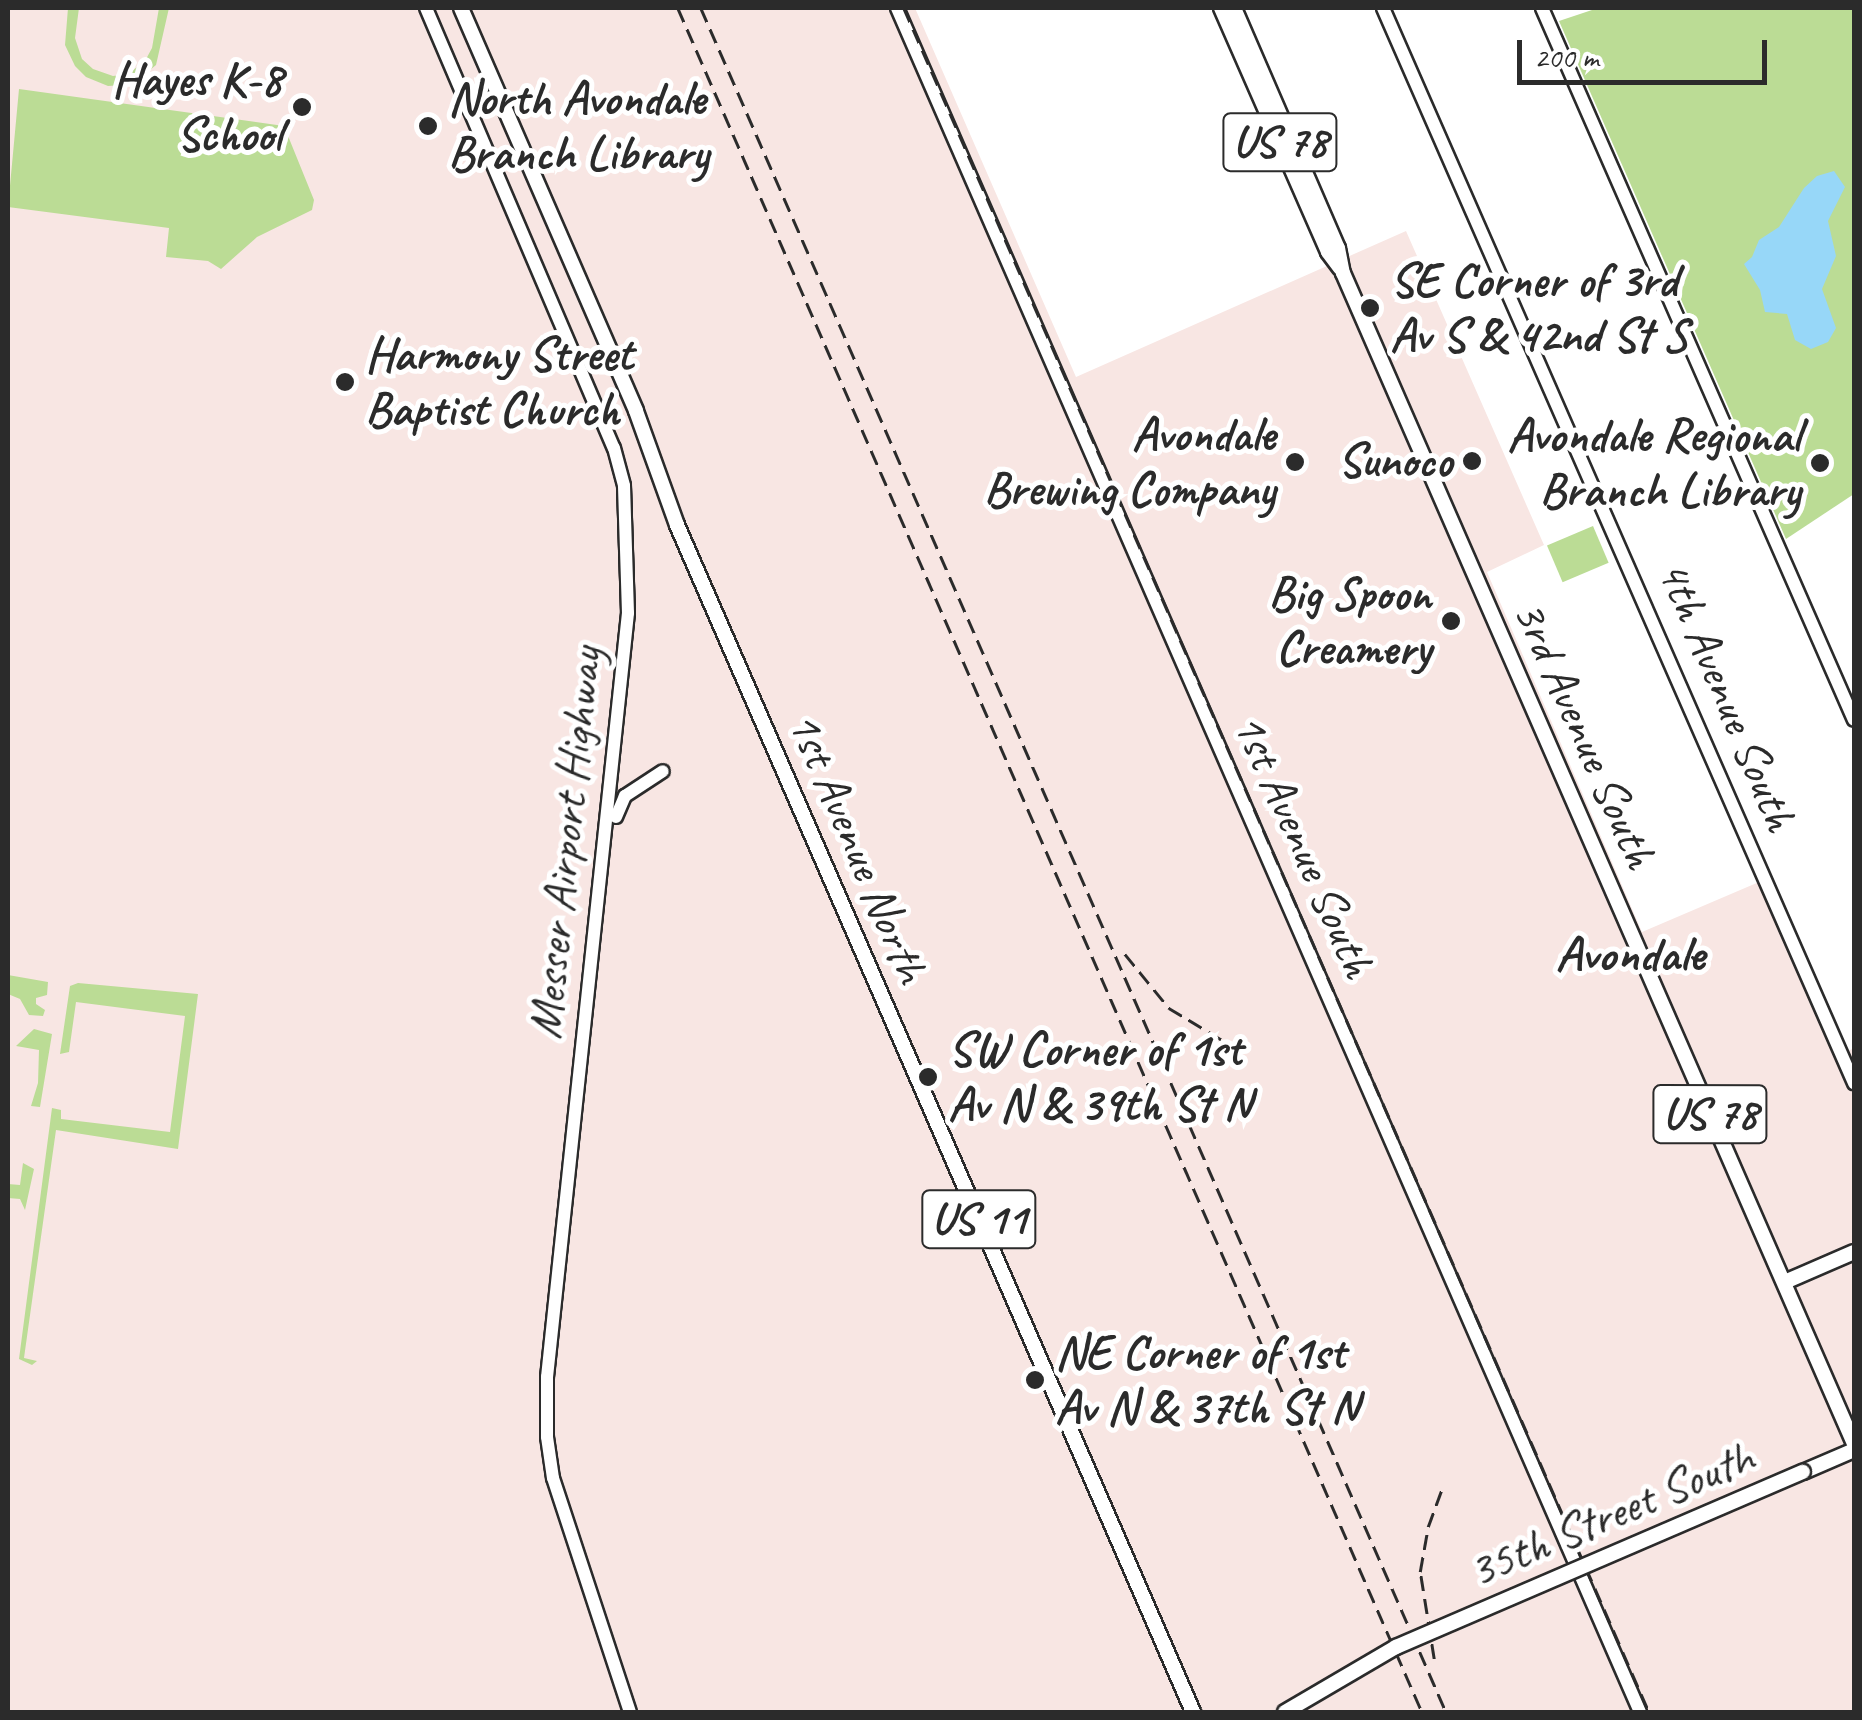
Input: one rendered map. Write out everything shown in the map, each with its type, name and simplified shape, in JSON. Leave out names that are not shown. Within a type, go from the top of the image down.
[{"type":"main road","name":"1st Avenue North","points":[[461,8],[636,411],[677,525],[1193,1712]]},
{"type":"main road","name":"3rd Avenue South","points":[[1222,8],[1328,252],[1343,273],[1787,1281],[1854,1447]]},
{"type":"main road","name":"3rd Avenue South","points":[[1234,8],[1338,248],[1343,273]]},
{"type":"main road","points":[[1787,1281],[1854,1252]]},
{"type":"main road","name":"35th Street South","points":[[1285,1712],[1396,1648],[1854,1447]]},
{"type":"street","name":"Messer Airport Highway","points":[[426,8],[614,448],[624,486],[628,609],[547,1376],[546,1437],[553,1478],[630,1712]]},
{"type":"street","name":"1st Avenue South","points":[[897,8],[1640,1712]]},
{"type":"street","name":"4th Avenue South","points":[[1384,8],[1850,1056],[1854,1083]]},
{"type":"street","points":[[1542,8],[1854,720]]},
{"type":"street","points":[[604,857],[612,844],[617,806],[663,771]]},
{"type":"shaded area","points":[[8,8],[915,8],[1076,377],[1406,231],[1544,545],[1487,572],[1642,932],[1759,882],[1836,1057],[1854,1048],[1854,1712],[8,1712]]},
{"type":"green space","points":[[68,8],[79,8],[75,38],[82,59],[93,69],[113,76],[128,74],[145,61],[152,48],[159,8],[169,8],[156,65],[138,80],[123,85],[108,86],[86,77],[75,66],[65,45]]},
{"type":"green space","points":[[1598,8],[1854,8],[1854,494],[1786,539],[1559,21]]},
{"type":"green space","points":[[19,89],[284,126],[314,200],[312,210],[257,237],[221,269],[208,261],[166,257],[169,228],[8,207]]},
{"type":"green space","points":[[1593,526],[1609,563],[1563,582],[1547,546]]},
{"type":"green space","points":[[8,975],[48,982],[47,995],[36,998],[36,1004],[45,1010],[43,1016],[29,1015],[20,999],[8,994]]},
{"type":"green space","points":[[78,983],[198,994],[178,1149],[56,1130],[24,1358],[37,1361],[32,1365],[19,1359],[52,1108],[61,1110],[61,1119],[170,1132],[185,1016],[76,1002],[69,1052],[60,1054],[70,986]]},
{"type":"green space","points":[[34,1029],[52,1034],[40,1107],[31,1106],[38,1083],[39,1050],[16,1046]]},
{"type":"green space","points":[[23,1163],[34,1169],[25,1210],[20,1199],[8,1198],[8,1184],[20,1185]]},
{"type":"water","points":[[1834,171],[1845,187],[1828,221],[1836,256],[1822,289],[1836,328],[1828,342],[1811,349],[1795,340],[1787,314],[1765,312],[1760,290],[1744,264],[1752,257],[1759,240],[1779,227],[1804,188],[1817,176]]},
{"type":"railway","points":[[678,8],[1422,1712]]},
{"type":"railway","points":[[701,8],[1446,1712]]},
{"type":"railway","points":[[904,8],[1649,1712]]},
{"type":"railway","points":[[1125,954],[1169,1008],[1224,1041]]},
{"type":"railway","points":[[1434,1659],[1420,1572],[1428,1527],[1443,1486]]},
{"type":"place","name":"Hayes K-8 School","points":[[302,107]]},
{"type":"place","name":"North Avondale Branch Library","points":[[428,126]]},
{"type":"place","name":"SE Corner of 3rd Av S & 42nd St S","points":[[1370,308]]},
{"type":"place","name":"Harmony Street Baptist Church","points":[[345,382]]},
{"type":"place","name":"Sunoco","points":[[1472,461]]},
{"type":"place","name":"Avondale Brewing Company","points":[[1295,462]]},
{"type":"place","name":"Avondale Regional Branch Library","points":[[1820,463]]},
{"type":"place","name":"Big Spoon Creamery","points":[[1451,621]]},
{"type":"place","name":"SW Corner of 1st Av N & 39th St N","points":[[928,1077]]},
{"type":"place","name":"NE Corner of 1st Av N & 37th St N","points":[[1035,1380]]},
{"type":"district","name":"Avondale","points":[[1630,954]]}]
